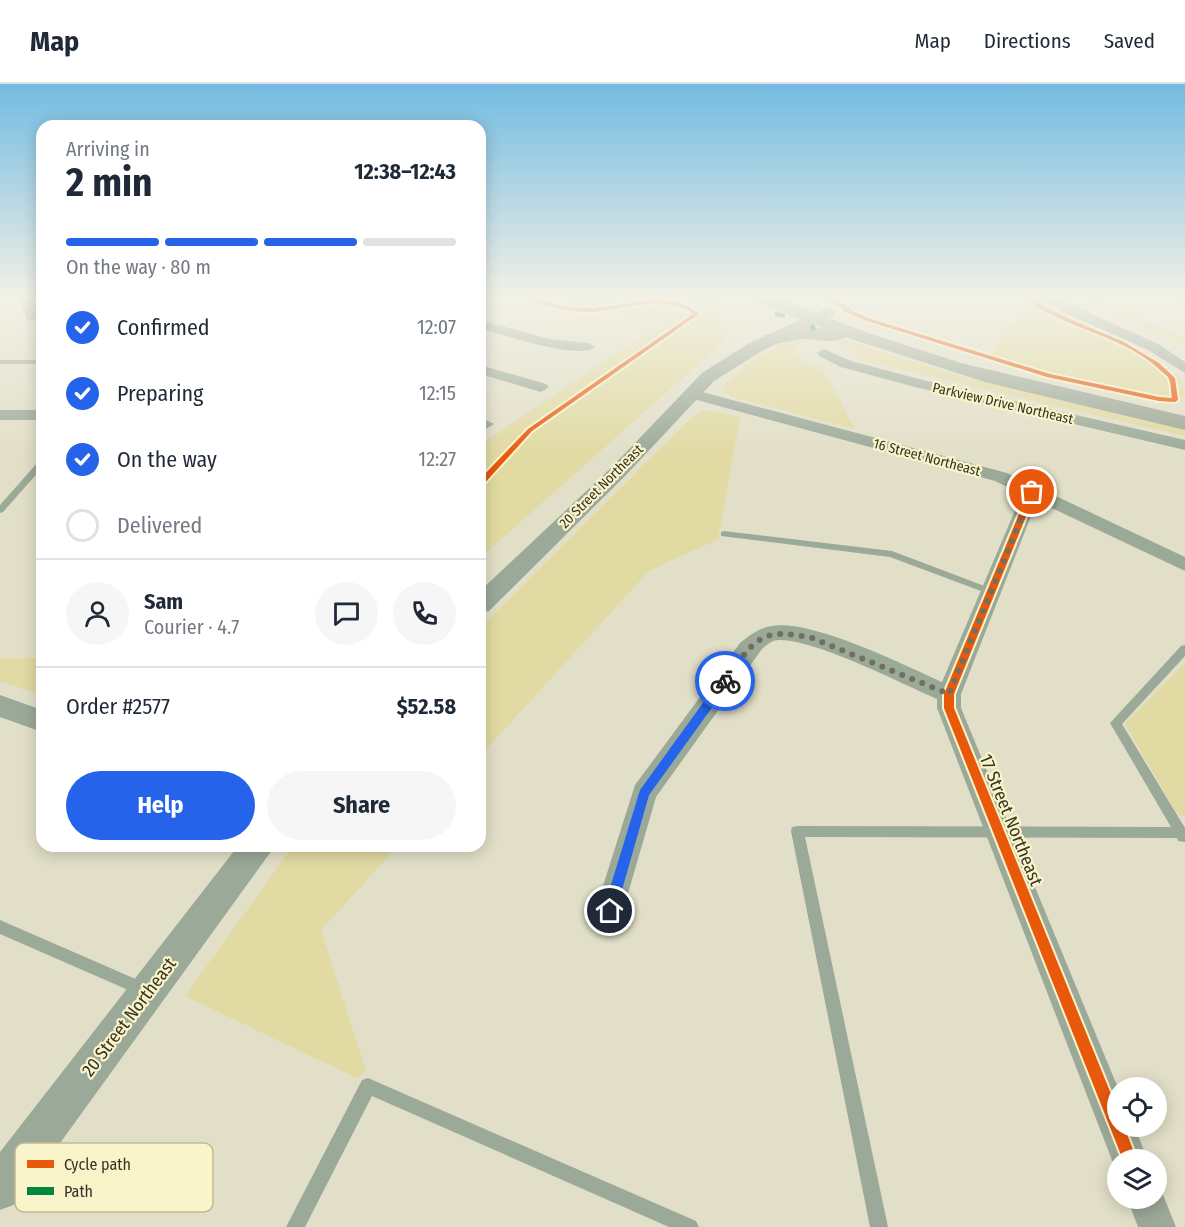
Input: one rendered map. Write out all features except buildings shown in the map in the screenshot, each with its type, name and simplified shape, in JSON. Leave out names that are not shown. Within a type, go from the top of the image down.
[{"type":"main road","name":"Parkview Drive Northeast","points":[[901,350],[989,376],[1185,423]]},
{"type":"main road","name":"Parkview Drive Northeast","points":[[945,350],[998,366],[1185,409]]},
{"type":"street","name":"20 Street Northeast","points":[[486,599],[618,472],[691,394],[721,367],[745,350]]},
{"type":"street","points":[[1157,350],[1185,369]]},
{"type":"street","name":"Parkview Drive Northeast","points":[[824,352],[846,364],[920,384],[1185,445]]},
{"type":"street","points":[[486,371],[541,387]]},
{"type":"street","name":"16 Street Northeast","points":[[691,394],[1001,477],[1185,565]]},
{"type":"street","points":[[0,415],[36,415]]},
{"type":"street","points":[[610,911],[644,793],[748,649],[760,639],[773,633],[812,638],[949,694],[1032,492]]},
{"type":"street","name":"17 Street Northeast","points":[[949,694],[948,708],[1126,1149]]},
{"type":"street","points":[[0,706],[36,719]]},
{"type":"street","name":"20 Street Northeast","points":[[34,1143],[253,852]]},
{"type":"street","name":"20 Street Northeast","points":[[0,1188],[15,1168]]},
{"type":"street","points":[[1150,1209],[1157,1227]]},
{"type":"lane","points":[[0,362],[36,362]]},
{"type":"lane","points":[[0,510],[36,470]]},
{"type":"lane","points":[[723,534],[892,554],[992,592]]},
{"type":"lane","points":[[1184,835],[1116,723],[1185,649]]},
{"type":"lane","points":[[879,1227],[797,831],[1184,835]]},
{"type":"lane","points":[[0,927],[148,992]]},
{"type":"lane","points":[[295,1227],[368,1086],[690,1227]]},
{"type":"shaded area","points":[[621,350],[714,350],[486,553],[486,441]]},
{"type":"shaded area","points":[[771,350],[795,350],[805,362],[821,366],[855,429],[733,397],[722,390],[723,386],[752,361]]},
{"type":"shaded area","points":[[851,350],[879,350],[967,378],[1185,429],[1185,436],[869,362]]},
{"type":"shaded area","points":[[993,350],[1141,350],[1183,381],[1185,398],[1147,397],[1061,376],[991,355]]},
{"type":"shaded area","points":[[702,411],[715,411],[740,418],[718,539],[649,571],[486,749],[486,622],[693,416]]},
{"type":"shaded area","points":[[0,658],[36,658],[36,693],[0,681]]},
{"type":"shaded area","points":[[1185,663],[1185,817],[1176,812],[1125,724]]},
{"type":"shaded area","points":[[289,852],[392,852],[321,930],[366,1071],[357,1078],[185,996]]},
{"type":"cycle path","points":[[486,477],[530,430],[644,350]]},
{"type":"cycle path","points":[[967,350],[1049,376],[1159,399],[1175,400],[1172,378],[1135,350]]},
{"type":"cycle path","points":[[1032,492],[949,694],[949,708],[1126,1149]]},
{"type":"way so far","points":[[725,681],[748,649],[760,639],[773,633],[793,634],[812,638],[949,694],[1032,492]]},
{"type":"route","points":[[610,911],[644,793],[725,681]]}]
